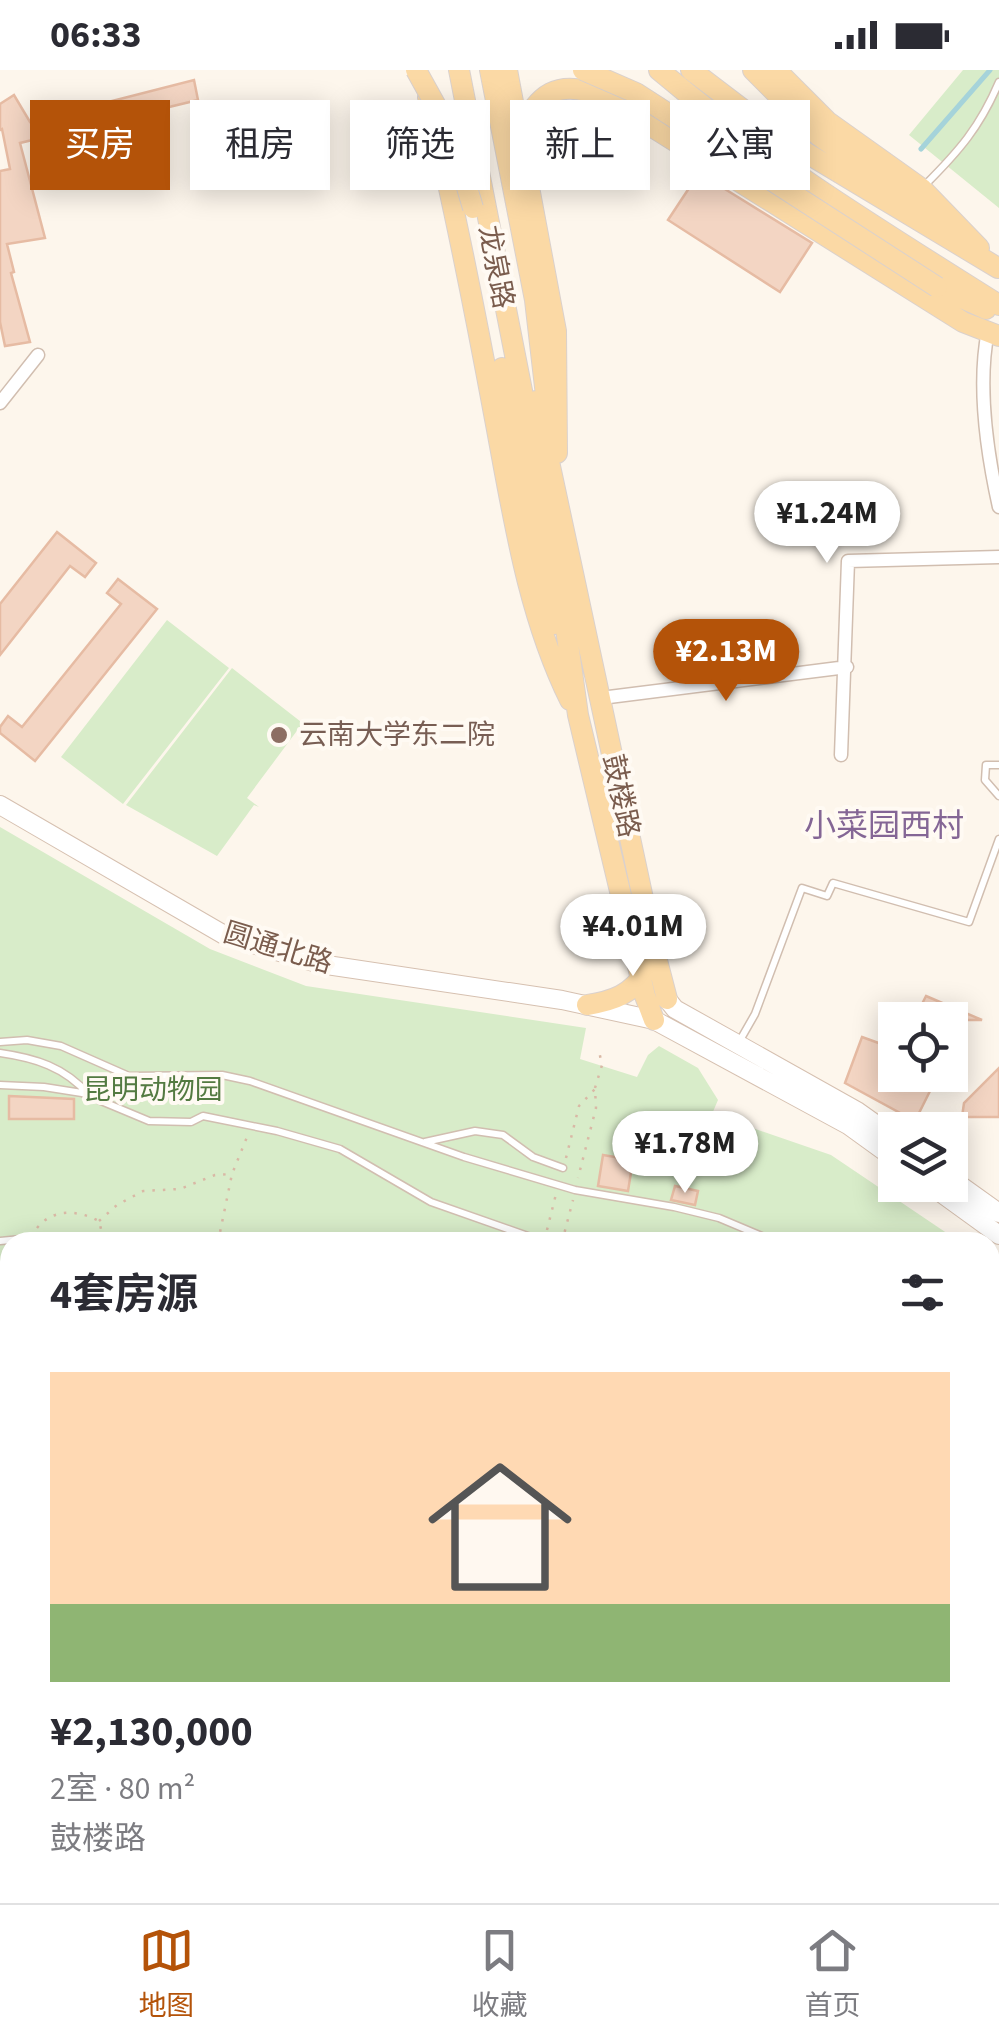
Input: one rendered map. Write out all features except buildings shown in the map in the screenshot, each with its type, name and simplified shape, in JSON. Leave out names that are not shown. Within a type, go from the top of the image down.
[{"type":"main road","points":[[418,70],[451,133],[473,208],[539,558],[578,715]]},
{"type":"main road","points":[[418,70],[455,206],[528,581],[554,666],[578,715]]},
{"type":"main road","name":"龙泉路","points":[[459,70],[536,463]]},
{"type":"main road","name":"龙泉路","points":[[473,70],[540,389]]},
{"type":"main road","points":[[490,70],[535,300],[540,389],[557,490]]},
{"type":"main road","points":[[507,70],[512,100]]},
{"type":"main road","points":[[582,70],[636,93],[995,327]]},
{"type":"main road","points":[[614,70],[670,128]]},
{"type":"main road","points":[[659,70],[712,114],[868,222],[999,306]]},
{"type":"main road","points":[[691,70],[774,134],[998,268]]},
{"type":"main road","points":[[753,70],[818,134],[916,201],[998,268]]},
{"type":"main road","points":[[776,70],[828,122],[922,189],[998,268]]},
{"type":"main road","points":[[538,100],[552,91],[580,87],[609,100]]},
{"type":"main road","points":[[529,190],[556,331],[557,490]]},
{"type":"main road","points":[[755,190],[963,322],[995,327]]},
{"type":"main road","name":"鼓楼路","points":[[536,463],[570,641],[578,715],[641,979],[660,1007]]},
{"type":"main road","name":"鼓楼路","points":[[557,490],[652,945],[660,1007]]},
{"type":"main road","name":"圆通北路","points":[[0,804],[226,936],[320,964],[587,1005],[660,1007]]},
{"type":"main road","points":[[587,1005],[618,999],[641,979],[648,968],[652,945]]},
{"type":"main road","points":[[660,1007],[738,1044],[858,1110],[878,1125]]},
{"type":"main road","points":[[660,1007],[878,1147]]},
{"type":"main road","points":[[968,1191],[999,1213]]},
{"type":"main road","points":[[953,1202],[995,1232]]},
{"type":"street","points":[[995,327],[985,348],[986,419],[999,507]]},
{"type":"street","points":[[0,403],[38,355]]},
{"type":"street","points":[[841,755],[848,561],[999,557]]},
{"type":"street","points":[[600,698],[846,667]]},
{"type":"lane","points":[[922,189],[966,144],[984,118],[999,82]]},
{"type":"lane","points":[[999,765],[986,765],[985,780],[999,796]]},
{"type":"lane","points":[[738,1044],[755,1014],[802,888],[828,896],[833,883],[968,922],[999,839]]},
{"type":"lane","points":[[0,1042],[27,1040],[62,1046],[129,1076],[222,1075],[250,1081],[422,1143],[575,1190],[674,1206],[752,1232]]},
{"type":"lane","points":[[0,1053],[30,1057],[50,1065],[82,1086],[90,1096]]},
{"type":"lane","points":[[0,1085],[44,1086],[90,1096],[149,1121],[191,1122],[203,1116],[340,1150],[430,1202],[516,1232]]},
{"type":"lane","points":[[422,1143],[475,1131],[503,1136],[533,1157],[563,1168]]},
{"type":"path","points":[[564,1232],[596,1108],[595,1089],[602,1065],[599,1051]]},
{"type":"path","points":[[580,1106],[595,1089]]},
{"type":"path","points":[[220,1232],[232,1174],[251,1126]]},
{"type":"path","points":[[99,1221],[117,1204],[142,1191],[180,1188],[215,1175],[232,1174]]},
{"type":"path","points":[[36,1232],[51,1216],[67,1212],[99,1221]]},
{"type":"path","points":[[99,1221],[101,1232]]},
{"type":"green space","points":[[963,70],[999,70],[999,208],[909,135]]},
{"type":"green space","points":[[167,620],[229,668],[123,804],[61,757]]},
{"type":"green space","points":[[232,668],[314,732],[302,724],[247,798],[259,807],[254,805],[217,856],[126,805]]},
{"type":"green space","name":"昆明动物园","points":[[0,827],[210,949],[306,986],[586,1028],[580,1059],[637,1077],[648,1055],[659,1046],[698,1068],[718,1100],[712,1114],[831,1155],[878,1187],[878,1202],[901,1202],[945,1232],[0,1232]]},
{"type":"waterway","points":[[921,149],[990,70]]},
{"type":"place","name":"云南大学东二院","points":[[279,735]]},
{"type":"district","name":"小菜园西村","points":[[884,826]]}]
